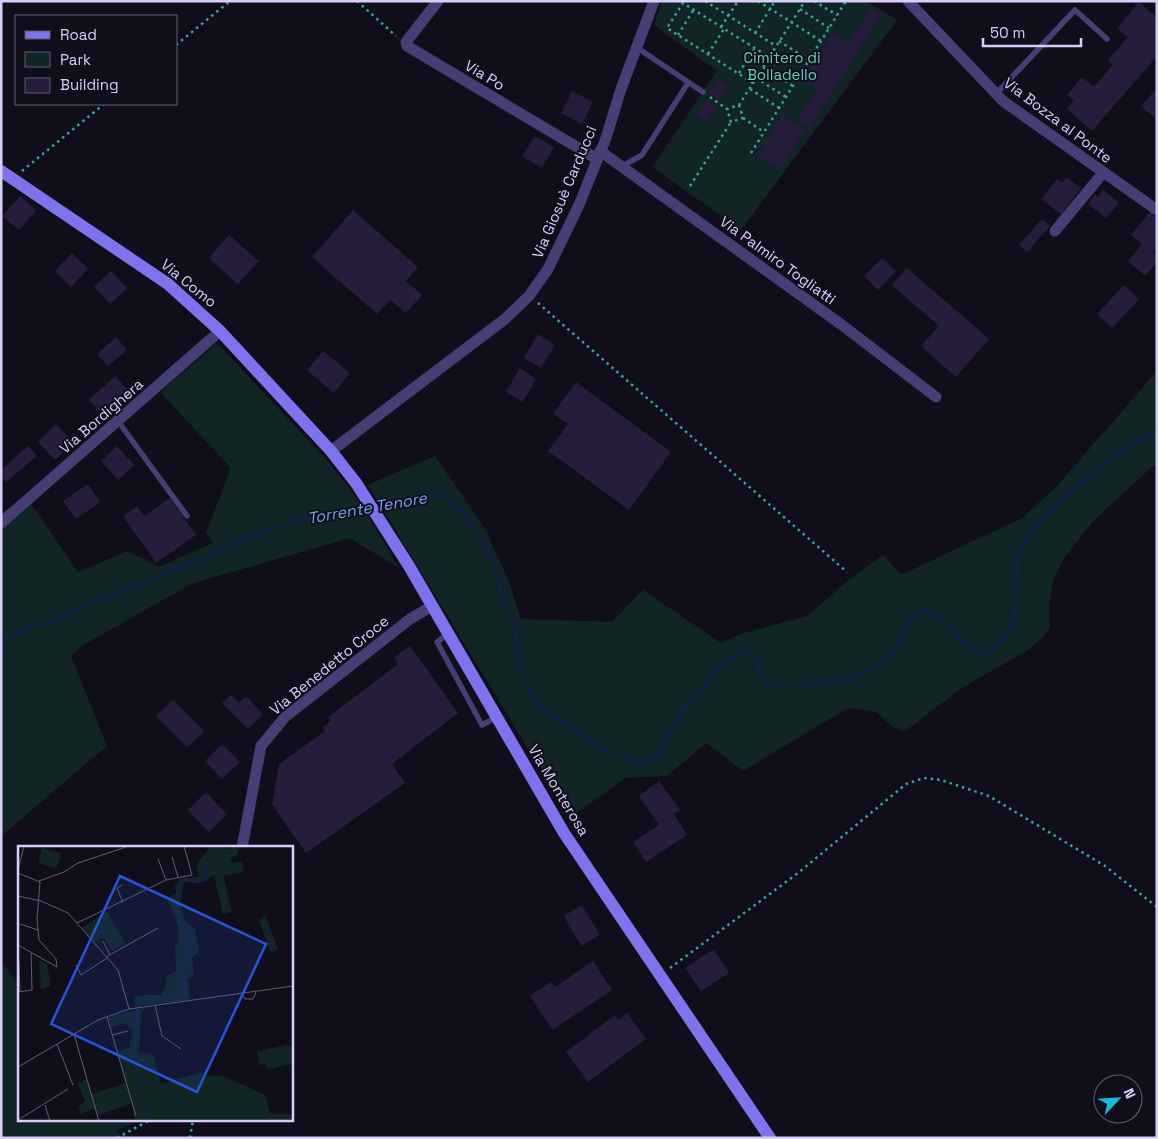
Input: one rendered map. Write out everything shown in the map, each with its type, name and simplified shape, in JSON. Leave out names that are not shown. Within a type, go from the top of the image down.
[{"type":"main road","name":"Via Como","points":[[6,177],[168,284],[220,331],[331,451]]},
{"type":"main road","name":"Via Monterosa","points":[[331,451],[356,483],[386,529],[564,833],[768,1137]]},
{"type":"street","points":[[407,46],[406,42],[413,31],[438,1]]},
{"type":"street","name":"Via Giosuè Carducci","points":[[331,451],[490,330],[529,296],[548,269],[578,205],[654,1]]},
{"type":"street","name":"Via Bozza al Ponte","points":[[908,1],[996,94],[1103,173],[1157,210]]},
{"type":"street","name":"Via Po","points":[[407,46],[598,155]]},
{"type":"street","name":"Via Palmiro Togliatti","points":[[598,155],[621,166],[842,324],[936,397]]},
{"type":"street","points":[[1055,231],[1103,173]]},
{"type":"street","name":"Via Bordighera","points":[[1,523],[220,331]]},
{"type":"street","name":"Via Benedetto Croce","points":[[242,846],[261,746],[285,717],[410,619],[432,606]]},
{"type":"lane","points":[[996,94],[1075,10],[1107,39]]},
{"type":"lane","points":[[636,48],[703,92]]},
{"type":"lane","points":[[621,166],[642,154],[688,83]]},
{"type":"lane","points":[[118,421],[187,516]]},
{"type":"path","points":[[178,43],[230,1]]},
{"type":"path","points":[[358,1],[407,46]]},
{"type":"path","points":[[706,1],[776,46]]},
{"type":"path","points":[[708,54],[738,1]]},
{"type":"path","points":[[758,1],[821,41]]},
{"type":"path","points":[[755,33],[775,1]]},
{"type":"path","points":[[727,109],[739,105],[750,89],[804,2],[800,1]]},
{"type":"path","points":[[814,1],[837,15]]},
{"type":"path","points":[[751,153],[846,1]]},
{"type":"path","points":[[754,82],[667,28],[683,3],[769,58]]},
{"type":"path","points":[[800,9],[829,28]]},
{"type":"path","points":[[678,35],[694,10]]},
{"type":"path","points":[[779,41],[809,60]]},
{"type":"path","points":[[739,73],[755,48]]},
{"type":"path","points":[[763,67],[793,86]]},
{"type":"path","points":[[756,78],[786,97]]},
{"type":"path","points":[[750,89],[779,108]]},
{"type":"path","points":[[703,92],[727,109],[731,122]]},
{"type":"path","points":[[6,177],[103,105]]},
{"type":"path","points":[[739,105],[744,118],[764,132]]},
{"type":"path","points":[[690,186],[731,122],[744,118]]},
{"type":"path","points":[[529,296],[847,572]]},
{"type":"path","points":[[660,975],[798,873],[906,784],[924,778],[963,786],[989,796],[1105,866],[1157,908]]},
{"type":"path","points":[[117,1138],[146,1122]]},
{"type":"path","points":[[190,1138],[193,1122]]},
{"type":"green space","name":"Cimitero di Bolladello","points":[[662,1],[866,1],[897,20],[741,230],[652,167],[717,71],[654,25]]},
{"type":"green space","points":[[217,343],[325,458],[359,501],[399,568],[350,538],[193,583],[83,645],[71,656],[107,746],[1,836],[1,514],[25,495],[78,572],[127,551],[159,567],[213,543],[206,533],[231,468],[160,392]]},
{"type":"green space","points":[[1157,371],[1157,466],[1152,467],[1093,521],[1063,560],[1053,580],[1049,604],[1050,628],[1028,650],[962,688],[904,732],[893,727],[876,712],[848,708],[743,771],[706,743],[667,776],[625,778],[570,818],[368,485],[435,456],[484,527],[508,579],[521,619],[612,622],[643,590],[721,643],[740,634],[808,616],[848,580],[883,555],[901,575],[1022,518],[1057,486]]},
{"type":"green space","points":[[1,961],[18,984],[18,1122],[137,1122],[117,1130],[122,1138],[1,1138]]},
{"type":"building","points":[[1139,2],[1157,18],[1157,56],[1092,131],[1067,109],[1074,101],[1067,95],[1082,77],[1094,87],[1113,65],[1108,60],[1128,37],[1117,28]]},
{"type":"building","points":[[870,8],[881,15],[810,129],[797,121],[817,89],[803,80],[833,32],[849,42]]},
{"type":"building","points":[[719,79],[729,85],[719,100],[709,93]]},
{"type":"building","points":[[1157,88],[1157,120],[1141,106]]},
{"type":"building","points":[[572,91],[593,102],[582,124],[561,113]]},
{"type":"building","points":[[707,100],[717,106],[707,121],[697,114]]},
{"type":"building","points":[[782,115],[805,130],[779,171],[756,156]]},
{"type":"building","points":[[535,136],[554,147],[542,168],[522,156]]},
{"type":"building","points":[[1066,177],[1081,188],[1061,214],[1041,199],[1057,179],[1062,183]]},
{"type":"building","points":[[1103,190],[1119,202],[1106,218],[1088,204],[1095,194],[1098,197]]},
{"type":"building","points":[[20,196],[36,210],[19,230],[2,216]]},
{"type":"building","points":[[353,210],[418,267],[406,281],[422,295],[406,313],[390,300],[377,314],[312,257]]},
{"type":"building","points":[[1150,212],[1157,218],[1157,249],[1153,253],[1157,256],[1157,262],[1145,276],[1128,261],[1142,244],[1131,235]]},
{"type":"building","points":[[1042,219],[1050,226],[1027,252],[1019,245]]},
{"type":"building","points":[[229,235],[259,261],[238,284],[209,258]]},
{"type":"building","points":[[72,253],[88,269],[71,287],[55,271]]},
{"type":"building","points":[[882,258],[896,271],[878,290],[864,276]]},
{"type":"building","points":[[907,268],[989,339],[956,377],[921,346],[939,326],[892,285]]},
{"type":"building","points":[[111,271],[127,288],[110,304],[94,287]]},
{"type":"building","points":[[1124,285],[1139,299],[1112,328],[1097,314]]},
{"type":"building","points":[[538,334],[555,345],[541,368],[524,358]]},
{"type":"building","points":[[116,337],[127,350],[108,366],[97,354]]},
{"type":"building","points":[[323,351],[350,373],[334,393],[307,370]]},
{"type":"building","points":[[520,368],[536,379],[523,402],[506,392]]},
{"type":"building","points":[[115,376],[131,393],[105,417],[89,400]]},
{"type":"building","points":[[576,382],[671,452],[629,510],[548,451],[568,424],[553,414]]},
{"type":"building","points":[[56,424],[73,443],[55,460],[38,442]]},
{"type":"building","points":[[28,446],[37,456],[6,482],[1,476],[1,470]]},
{"type":"building","points":[[117,446],[134,465],[118,480],[101,461]]},
{"type":"building","points":[[88,484],[100,502],[76,519],[63,501]]},
{"type":"building","points":[[170,498],[196,535],[156,563],[123,516],[137,507],[144,516]]},
{"type":"building","points":[[410,646],[458,713],[392,764],[405,783],[306,853],[272,804],[279,764],[325,731],[323,727],[331,721],[328,717],[398,664],[394,657]]},
{"type":"building","points":[[231,695],[239,702],[246,696],[263,714],[248,729],[222,703]]},
{"type":"building","points":[[173,700],[204,731],[187,747],[156,716]]},
{"type":"building","points":[[222,744],[240,762],[222,779],[205,761]]},
{"type":"building","points":[[659,781],[680,810],[674,814],[687,835],[646,862],[633,842],[659,825],[639,796]]},
{"type":"building","points":[[206,792],[227,815],[209,832],[188,810]]},
{"type":"building","points":[[582,905],[600,935],[581,946],[564,916]]},
{"type":"building","points":[[714,949],[729,973],[701,991],[685,968]]},
{"type":"building","points":[[593,961],[612,990],[552,1030],[530,996],[551,982],[555,987]]},
{"type":"building","points":[[627,1013],[646,1039],[588,1082],[566,1052],[615,1015],[618,1020]]},
{"type":"waterway","name":"Torrente Tenore","points":[[374,505],[426,495],[443,497],[463,513],[490,555],[506,607],[515,627],[522,669],[530,692],[542,708],[604,749],[638,763],[648,763],[661,753],[681,712],[723,664],[746,651],[756,656],[760,675],[767,683],[808,683],[851,677],[869,671],[885,661],[897,647],[912,619],[922,608],[948,624],[965,644],[986,656],[997,646],[1010,629],[1015,612],[1019,554],[1037,527],[1068,495],[1118,453],[1157,432]]},
{"type":"waterway","name":"Torrente Tenore","points":[[1,643],[29,627],[55,621],[80,607],[144,583],[252,536],[305,518],[367,506]]}]
